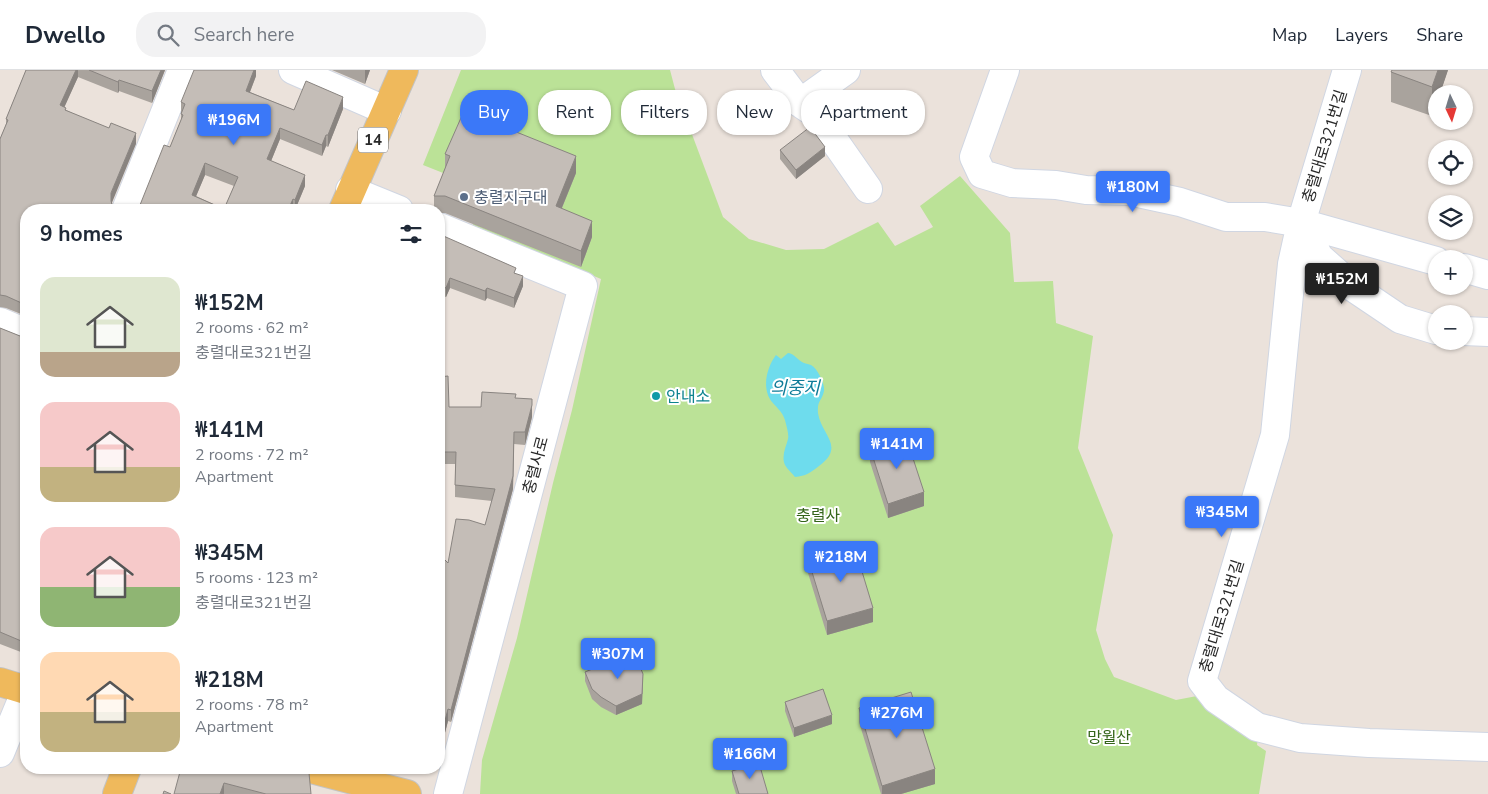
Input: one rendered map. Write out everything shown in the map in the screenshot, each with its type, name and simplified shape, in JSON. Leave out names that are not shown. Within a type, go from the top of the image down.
[{"type":"main road","name":"14","points":[[346,200],[404,70]]},
{"type":"main road","points":[[0,682],[20,688]]},
{"type":"main road","points":[[117,794],[125,774]]},
{"type":"main road","points":[[330,774],[407,794]]},
{"type":"street","points":[[128,204],[182,70]]},
{"type":"street","points":[[293,70],[387,110]]},
{"type":"street","points":[[775,70],[800,103],[815,113],[868,189]]},
{"type":"street","points":[[800,103],[846,70]]},
{"type":"street","points":[[1005,70],[974,157],[982,174],[1012,183],[1056,185],[1086,190],[1129,191],[1180,202],[1226,217],[1265,217],[1301,223],[1428,259]]},
{"type":"street","name":"충렬대로321번길","points":[[1347,70],[1301,223],[1292,264],[1275,435],[1202,681],[1216,699],[1257,727],[1300,738],[1368,743],[1488,747]]},
{"type":"street","points":[[346,200],[367,204]]},
{"type":"street","name":"충렬대로321번길","points":[[1301,223],[1319,256],[1354,288],[1400,319],[1428,328]]},
{"type":"street","name":"충렬사로","points":[[445,229],[583,286],[448,794]]},
{"type":"street","points":[[1473,271],[1488,275]]},
{"type":"street","points":[[0,322],[20,330]]},
{"type":"street","points":[[1473,331],[1488,332]]},
{"type":"street","points":[[0,753],[20,705]]},
{"type":"green space","name":"충렬사","points":[[461,70],[670,70],[675,90],[621,90],[621,135],[692,135],[723,217],[749,239],[786,250],[824,249],[878,222],[895,246],[933,227],[920,206],[960,176],[1010,233],[1014,282],[1053,281],[1056,323],[1093,336],[1078,448],[1113,535],[1096,630],[1105,659],[1114,677],[1176,700],[1197,696],[1258,737],[1257,745],[1266,751],[1259,794],[480,794],[482,760],[517,638],[572,410],[601,279],[473,225],[486,190],[423,165]]},
{"type":"water","name":"의중지","points":[[788,353],[802,362],[811,365],[820,377],[824,391],[818,405],[818,413],[831,446],[831,452],[827,459],[819,466],[808,474],[795,477],[784,462],[784,452],[788,437],[785,420],[772,402],[766,384],[770,365],[776,355],[781,359]]},
{"type":"building","points":[[26,70],[76,70],[60,105],[66,108],[65,110],[109,128],[111,123],[136,133],[111,193],[112,204],[20,204],[20,302],[0,295],[0,139],[8,120],[6,119]]},
{"type":"building","points":[[89,70],[161,70],[152,91],[119,80],[118,82]]},
{"type":"building","points":[[194,70],[254,70],[246,91],[294,110],[306,81],[343,97],[322,145],[280,128],[267,159],[305,175],[295,200],[293,199],[291,204],[226,204],[238,177],[205,163],[192,195],[213,204],[140,204],[164,145],[170,147],[183,115],[181,114],[185,104],[181,102]]},
{"type":"building","points":[[1392,70],[1438,70],[1433,85],[1428,86],[1391,72]]},
{"type":"building","points":[[460,120],[460,135],[524,135],[576,156],[556,206],[592,221],[581,251],[445,196],[434,196],[450,156],[445,154]]},
{"type":"building","points":[[801,134],[816,135],[825,147],[796,170],[780,150]]},
{"type":"building","points":[[445,237],[516,268],[514,273],[523,276],[514,298],[487,288],[485,291],[450,278],[446,288]]},
{"type":"building","points":[[0,328],[20,336],[20,640],[0,632]]},
{"type":"building","points":[[445,376],[448,376],[449,407],[481,407],[482,392],[516,394],[515,398],[532,399],[532,405],[525,432],[514,432],[513,476],[451,710],[448,709],[445,721],[445,560],[448,563],[456,519],[469,520],[485,525],[495,489],[455,485],[456,452],[445,452]]},
{"type":"building","points":[[906,437],[924,492],[888,504],[870,448]]},
{"type":"building","points":[[854,545],[873,608],[827,621],[808,559]]},
{"type":"building","points":[[634,652],[643,674],[642,694],[616,706],[592,689],[585,672]]},
{"type":"building","points":[[823,689],[832,715],[794,728],[785,702]]},
{"type":"building","points":[[911,692],[935,769],[882,786],[859,708]]},
{"type":"building","points":[[759,763],[768,794],[739,794],[732,771]]},
{"type":"building","points":[[179,774],[309,774],[311,794],[266,794],[224,783],[220,794],[174,794]]},
{"type":"place","name":"충렬지구대","points":[[464,197]]},
{"type":"place","name":"안내소","points":[[656,396]]},
{"type":"park label","name":"망월산","points":[[1109,737]]}]
